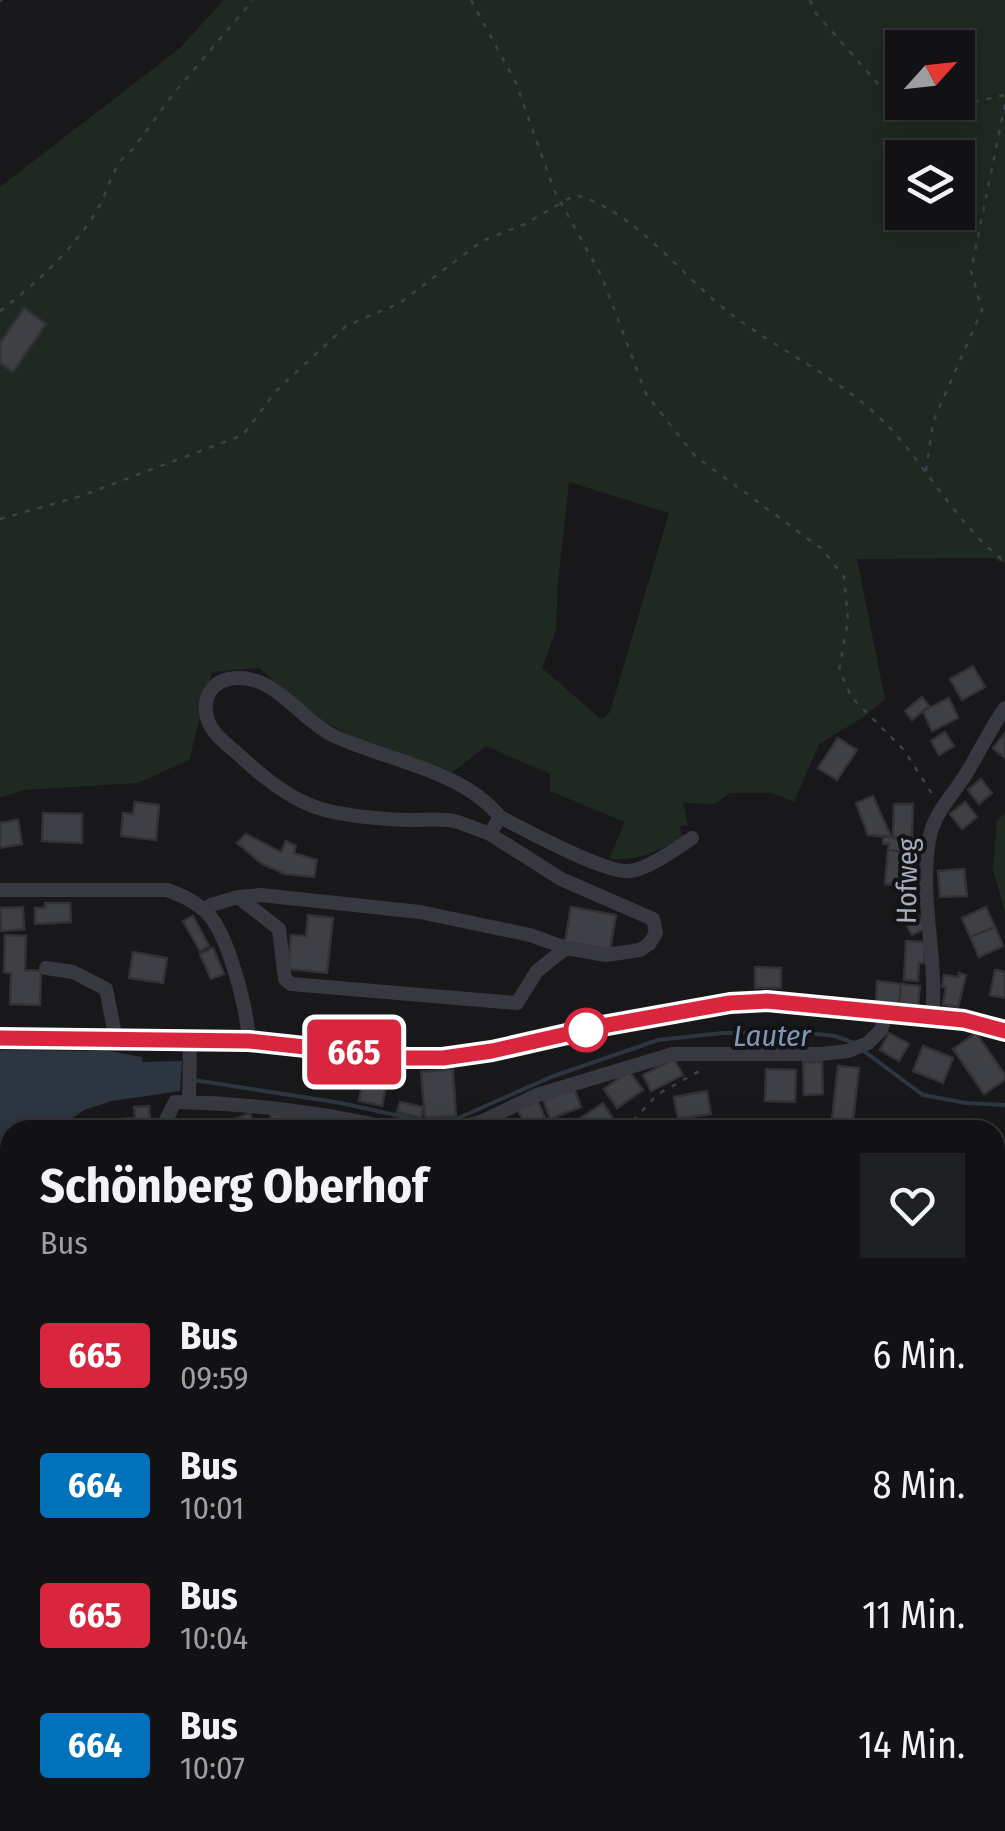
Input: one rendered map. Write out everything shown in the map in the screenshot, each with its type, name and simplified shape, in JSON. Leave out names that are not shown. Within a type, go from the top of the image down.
[{"type":"main road","points":[[0,1038],[116,1040],[190,1050],[249,1041],[407,1058],[443,1058],[730,1003],[767,1001],[932,1016],[990,1024],[1005,1031]]},
{"type":"street","points":[[205,911],[238,896],[261,895],[420,912],[530,934],[566,948],[606,955],[634,952],[652,941],[656,933],[655,924],[646,914],[561,879],[490,834],[453,821],[382,819],[324,810],[294,797],[249,764],[216,734],[208,721],[208,695],[226,679],[253,678],[332,735],[468,788],[500,817],[606,866],[630,872],[692,838]]},
{"type":"street","name":"Hofweg","points":[[932,1016],[935,990],[926,870],[929,840],[939,808],[964,776],[1005,708]]},
{"type":"street","points":[[490,834],[500,817]]},
{"type":"street","points":[[0,890],[168,890],[184,895],[215,923],[248,1015],[249,1041]]},
{"type":"street","points":[[238,896],[279,929],[285,979],[291,984],[517,1003],[537,971],[566,948]]},
{"type":"street","points":[[46,968],[72,972],[106,990],[116,1040]]},
{"type":"street","points":[[485,1120],[537,1095],[673,1054],[821,1054],[848,1050],[868,1043],[881,1030],[887,1012]]},
{"type":"street","points":[[188,1099],[190,1050]]},
{"type":"street","points":[[166,1120],[175,1102],[188,1099],[358,1120]]},
{"type":"path","points":[[0,312],[36,283],[75,241],[96,213],[123,156],[132,150],[174,93],[253,0]]},
{"type":"path","points":[[472,0],[516,83],[561,204],[602,277],[646,394],[695,456],[822,549],[844,577],[848,621],[840,670],[852,698],[904,750],[939,808]]},
{"type":"path","points":[[810,0],[815,12],[907,117],[1005,94]]},
{"type":"path","points":[[926,473],[932,422],[982,310],[971,271],[1005,104]]},
{"type":"path","points":[[0,519],[81,496],[244,434],[276,391],[346,326],[400,302],[482,241],[526,224],[575,195],[596,200],[626,221],[728,312],[857,398],[887,425],[993,553],[1005,562]]},
{"type":"path","points":[[633,1120],[658,1094],[709,1066]]},
{"type":"path","points":[[1005,1553],[1005,1570]]},
{"type":"shaded area","points":[[224,0],[1005,0],[1005,564],[992,558],[857,559],[885,699],[819,744],[794,802],[771,793],[730,793],[714,804],[683,803],[688,825],[680,826],[682,837],[639,857],[609,859],[625,822],[550,791],[550,774],[486,746],[453,772],[361,741],[315,717],[259,668],[212,672],[189,760],[138,783],[23,790],[0,798],[0,187],[180,48]],"holes":[[[569,482],[669,513],[610,712],[602,720],[542,668],[556,630]]]},
{"type":"shaded area","points":[[1005,813],[1005,913],[993,869],[997,821]]},
{"type":"water","points":[[0,1050],[110,1051],[142,1057],[142,1062],[182,1061],[180,1091],[112,1101],[84,1110],[70,1120],[0,1120]]},
{"type":"building","points":[[24,308],[46,324],[13,372],[0,363],[0,343]]},
{"type":"building","points":[[973,666],[985,687],[962,700],[950,679]]},
{"type":"building","points":[[922,697],[929,706],[912,720],[905,711]]},
{"type":"building","points":[[949,698],[958,718],[932,731],[923,711]]},
{"type":"building","points":[[945,732],[954,746],[939,755],[931,741]]},
{"type":"building","points":[[1005,733],[1005,758],[993,748]]},
{"type":"building","points":[[838,738],[857,750],[837,780],[818,768]]},
{"type":"building","points":[[981,779],[992,793],[979,804],[968,790]]},
{"type":"building","points":[[873,796],[891,837],[868,835],[856,803]]},
{"type":"building","points":[[135,802],[159,805],[156,840],[121,836],[123,813],[133,814]]},
{"type":"building","points":[[965,802],[977,817],[962,829],[950,814]]},
{"type":"building","points":[[894,804],[913,804],[912,839],[893,838]]},
{"type":"building","points":[[43,813],[82,814],[82,843],[42,841]]},
{"type":"building","points":[[18,820],[22,844],[0,848],[0,823]]},
{"type":"building","points":[[246,834],[281,852],[286,841],[296,846],[294,853],[317,860],[314,877],[285,874],[262,864],[237,843]]},
{"type":"building","points":[[883,836],[907,839],[905,852],[888,850]]},
{"type":"building","points":[[888,850],[905,852],[903,873],[909,874],[908,886],[885,884]]},
{"type":"building","points":[[964,869],[967,896],[940,897],[938,871]]},
{"type":"building","points":[[910,895],[917,912],[903,919],[899,901]]},
{"type":"building","points":[[45,903],[70,903],[71,922],[35,924],[35,908],[45,908]]},
{"type":"building","points":[[23,907],[24,929],[1,931],[0,908]]},
{"type":"building","points":[[571,907],[616,915],[610,950],[565,942]]},
{"type":"building","points":[[986,907],[995,927],[970,937],[962,918]]},
{"type":"building","points":[[917,912],[925,928],[912,935],[903,919]]},
{"type":"building","points":[[308,915],[333,918],[327,973],[288,969],[291,935],[306,936]]},
{"type":"building","points":[[193,916],[209,946],[200,951],[183,921]]},
{"type":"building","points":[[995,927],[1003,946],[979,957],[970,937]]},
{"type":"building","points":[[5,935],[26,936],[25,970],[41,971],[40,1005],[10,1004],[11,973],[4,972]]},
{"type":"building","points":[[906,941],[925,942],[918,981],[904,980]]},
{"type":"building","points":[[213,948],[224,974],[211,979],[200,954]]},
{"type":"building","points":[[133,952],[167,958],[163,983],[129,978]]},
{"type":"building","points":[[755,967],[781,968],[781,988],[755,988]]},
{"type":"building","points":[[995,970],[1005,972],[1005,998],[990,995]]},
{"type":"building","points":[[959,973],[966,975],[958,1007],[943,1005],[944,975],[958,977]]},
{"type":"building","points":[[877,981],[901,984],[899,1004],[876,1002]]},
{"type":"building","points":[[901,984],[920,986],[918,1005],[899,1004]]},
{"type":"building","points":[[889,1033],[909,1044],[899,1061],[880,1050]]},
{"type":"building","points":[[976,1033],[1005,1075],[1005,1080],[984,1094],[953,1049]]},
{"type":"building","points":[[923,1046],[953,1058],[943,1083],[913,1071]]},
{"type":"building","points":[[674,1059],[683,1075],[651,1091],[643,1075]]},
{"type":"building","points":[[803,1062],[822,1062],[823,1094],[804,1095]]},
{"type":"building","points":[[365,1066],[389,1071],[382,1106],[359,1101]]},
{"type":"building","points":[[838,1066],[859,1068],[853,1120],[832,1119]]},
{"type":"building","points":[[453,1069],[456,1116],[425,1118],[421,1072]]},
{"type":"building","points":[[766,1069],[796,1070],[795,1102],[765,1101]]},
{"type":"building","points":[[629,1071],[643,1090],[617,1108],[604,1089]]},
{"type":"building","points":[[574,1088],[581,1107],[550,1119],[543,1100]]},
{"type":"building","points":[[707,1091],[711,1114],[678,1119],[674,1097]]},
{"type":"building","points":[[538,1101],[545,1118],[522,1120],[518,1110]]},
{"type":"building","points":[[400,1102],[423,1107],[421,1118],[397,1112]]},
{"type":"building","points":[[603,1103],[614,1120],[580,1120]]},
{"type":"building","points":[[149,1106],[150,1120],[123,1120],[135,1118],[134,1107]]},
{"type":"building","points":[[250,1113],[252,1120],[232,1120]]},
{"type":"building","points":[[271,1113],[303,1116],[303,1120],[270,1120]]},
{"type":"building","points":[[303,1116],[326,1118],[326,1120],[303,1120]]},
{"type":"waterway","name":"Lauter","points":[[446,1120],[551,1077],[658,1040],[723,1033],[799,1032],[835,1036],[854,1043]]},
{"type":"waterway","name":"Lauter","points":[[861,1049],[923,1095],[1005,1105]]},
{"type":"waterway","name":"Lauter","points":[[194,1080],[341,1103],[418,1120]]},
{"type":"bus line","name":"665","points":[[0,1038],[249,1041],[407,1058],[443,1058],[730,1003],[767,1001],[964,1020],[1005,1031]]}]
